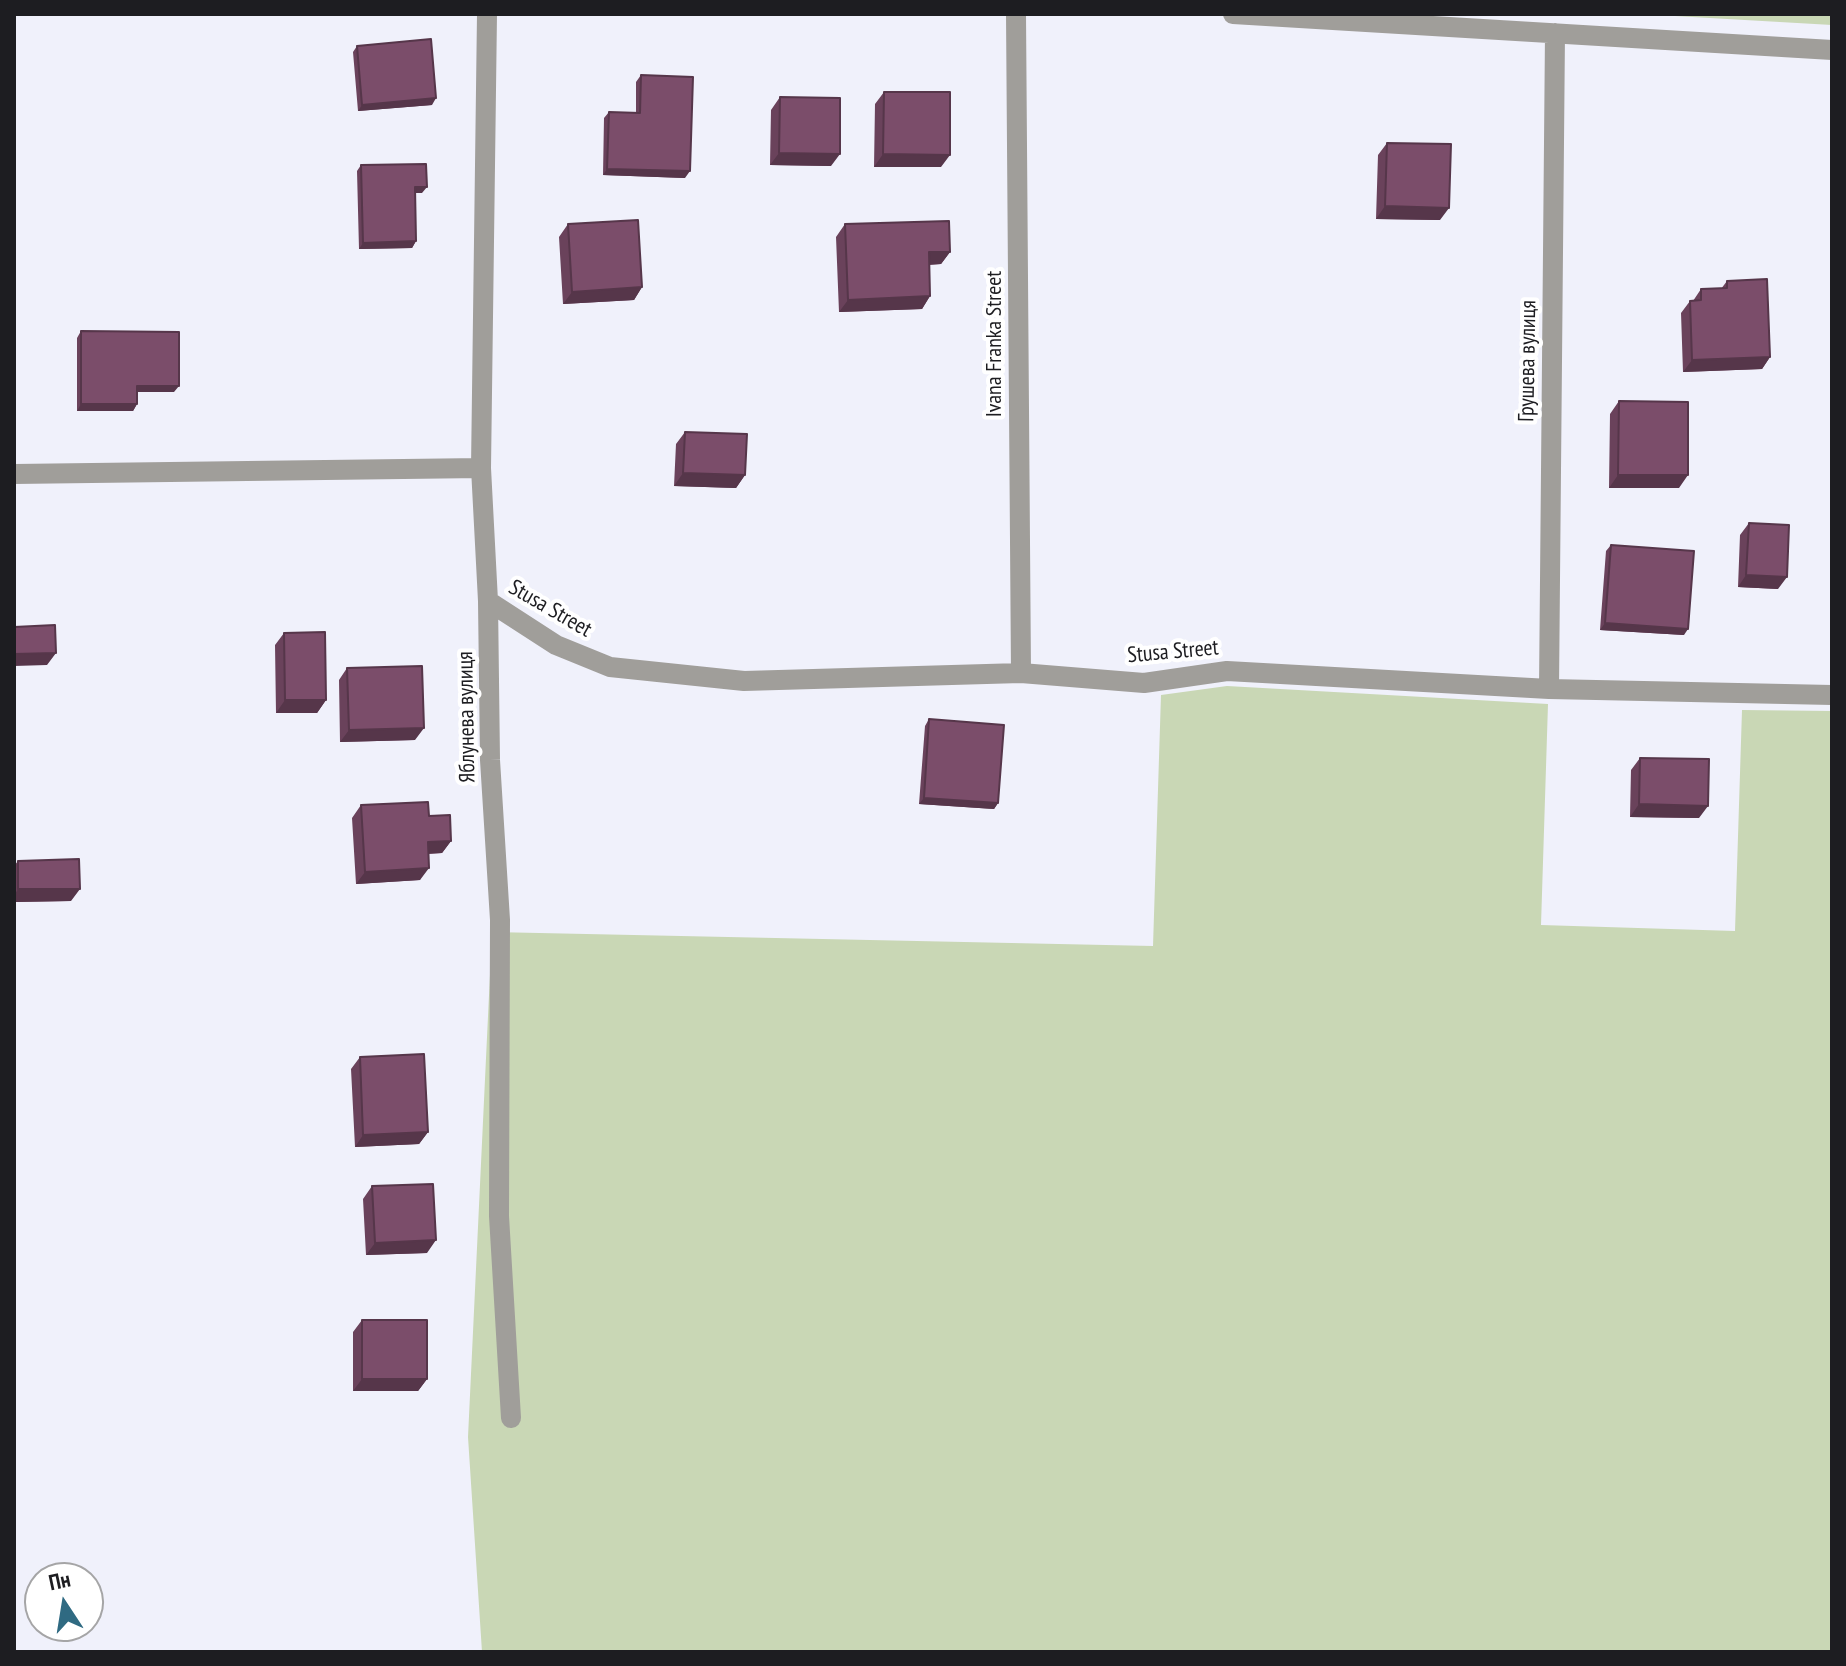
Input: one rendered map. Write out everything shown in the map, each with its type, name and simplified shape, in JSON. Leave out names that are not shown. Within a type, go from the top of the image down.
[{"type":"street","name":"Яблунева вулиця","points":[[487,14],[481,468],[488,601],[490,760],[500,920],[499,1216],[511,1418]]},
{"type":"street","name":"Ivana Franka Street","points":[[1016,14],[1021,673]]},
{"type":"street","points":[[1233,14],[1832,50]]},
{"type":"street","name":"Грушева вулиця","points":[[1549,689],[1555,33]]},
{"type":"street","points":[[14,474],[481,468]]},
{"type":"street","name":"Stusa Street","points":[[488,601],[556,645],[610,667],[744,681],[1021,673],[1144,683],[1227,671],[1549,689],[1832,695]]},
{"type":"green space","points":[[1640,14],[1832,14],[1832,25]]},
{"type":"green space","points":[[1227,686],[1548,704],[1541,925],[1735,931],[1742,710],[1832,711],[1832,1652],[482,1652],[468,1437],[492,932],[1153,946],[1161,695]]},
{"type":"building","points":[[431,39],[436,98],[362,105],[357,46]]},
{"type":"building","points":[[641,75],[693,77],[690,171],[607,169],[609,112],[640,113]]},
{"type":"building","points":[[884,92],[950,92],[950,155],[883,154]]},
{"type":"building","points":[[780,97],[840,98],[840,154],[779,153]]},
{"type":"building","points":[[1387,143],[1451,144],[1449,208],[1385,206]]},
{"type":"building","points":[[426,164],[427,187],[415,187],[416,241],[363,243],[361,165]]},
{"type":"building","points":[[638,220],[642,287],[572,292],[568,224]]},
{"type":"building","points":[[949,221],[950,252],[929,252],[930,296],[848,300],[845,224]]},
{"type":"building","points":[[1767,279],[1770,357],[1692,360],[1690,301],[1701,300],[1701,289],[1727,288],[1727,281]]},
{"type":"building","points":[[81,331],[179,332],[179,386],[137,386],[137,404],[81,404]]},
{"type":"building","points":[[1619,401],[1688,402],[1688,475],[1618,475]]},
{"type":"building","points":[[685,432],[747,434],[745,475],[683,473]]},
{"type":"building","points":[[1749,523],[1789,525],[1787,577],[1746,575]]},
{"type":"building","points":[[1611,545],[1694,551],[1688,629],[1605,623]]},
{"type":"building","points":[[55,625],[56,653],[14,654],[14,627]]},
{"type":"building","points":[[325,632],[326,700],[285,700],[284,633]]},
{"type":"building","points":[[422,666],[424,728],[349,730],[347,668]]},
{"type":"building","points":[[929,719],[1004,725],[998,803],[924,798]]},
{"type":"building","points":[[1640,758],[1709,759],[1708,806],[1639,804]]},
{"type":"building","points":[[428,802],[429,816],[450,815],[451,841],[428,842],[429,868],[365,872],[361,805]]},
{"type":"building","points":[[79,859],[80,889],[18,889],[18,861]]},
{"type":"building","points":[[424,1054],[428,1132],[363,1135],[360,1057]]},
{"type":"building","points":[[433,1184],[436,1240],[375,1243],[372,1186]]},
{"type":"building","points":[[362,1320],[427,1320],[427,1379],[362,1379]]}]
